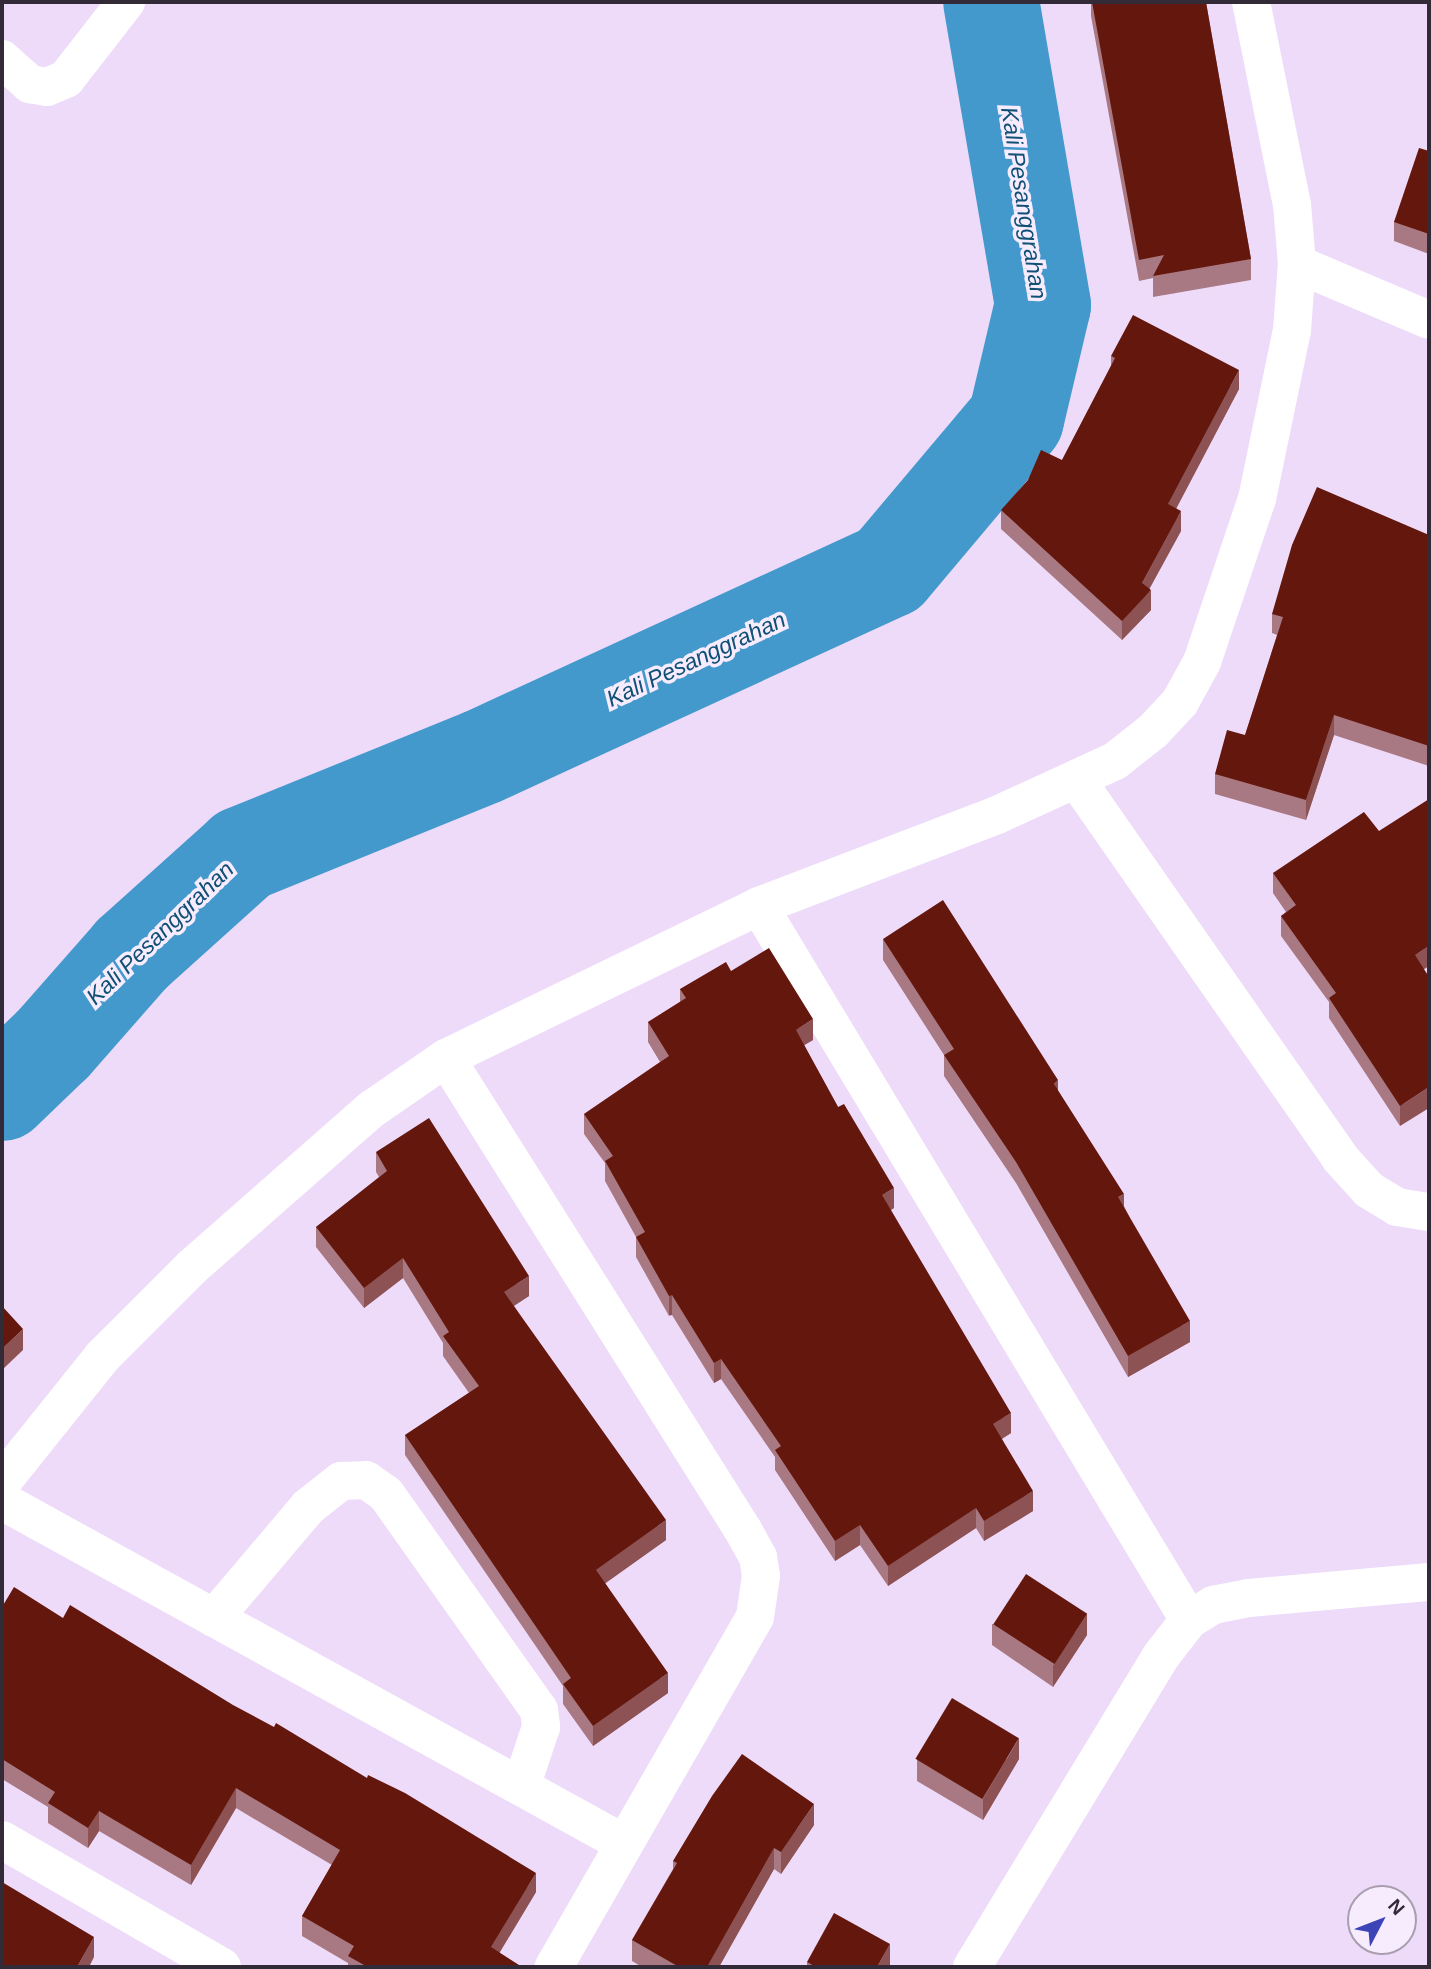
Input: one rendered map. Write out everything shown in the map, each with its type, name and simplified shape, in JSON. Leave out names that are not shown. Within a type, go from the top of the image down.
[{"type":"street","points":[[2,59],[30,84],[47,87],[66,79],[126,2]]},
{"type":"street","points":[[2,1482],[102,1357],[192,1267],[372,1109],[446,1058],[760,906],[996,815],[1115,761],[1153,732],[1180,702],[1202,662],[1257,499],[1292,330],[1297,264],[1292,205],[1273,123],[1251,2]]},
{"type":"street","points":[[1297,264],[1429,320]]},
{"type":"street","points":[[1076,779],[1340,1158],[1368,1190],[1397,1207],[1429,1212]]},
{"type":"street","points":[[760,906],[1189,1620]]},
{"type":"street","points":[[446,1058],[758,1557],[760,1596],[755,1617],[554,1967]]},
{"type":"street","points":[[214,1618],[308,1507],[341,1481],[366,1480],[386,1494],[540,1710],[541,1727],[521,1787]]},
{"type":"street","points":[[2,1501],[623,1843]]},
{"type":"street","points":[[972,1967],[1108,1740],[1161,1656],[1189,1620],[1213,1605],[1249,1598],[1429,1582]]},
{"type":"street","points":[[2,1840],[222,1967]]},
{"type":"building","points":[[1092,2],[1206,2],[1251,259],[1153,276],[1164,255],[1139,260]]},
{"type":"building","points":[[1419,148],[1429,151],[1429,234],[1394,222]]},
{"type":"building","points":[[1133,315],[1239,370],[1168,504],[1181,511],[1142,583],[1151,590],[1122,621],[1001,510],[1028,480],[1041,450],[1062,460],[1115,358],[1111,356]]},
{"type":"building","points":[[1317,487],[1429,535],[1429,746],[1334,715],[1306,800],[1215,774],[1227,730],[1245,735],[1283,617],[1272,614],[1292,545]]},
{"type":"building","points":[[1429,799],[1429,946],[1415,955],[1429,977],[1429,1087],[1400,1106],[1329,998],[1336,993],[1281,916],[1296,905],[1273,873],[1364,812],[1379,831]]},
{"type":"building","points":[[943,900],[1058,1080],[1054,1084],[1124,1194],[1118,1197],[1190,1321],[1128,1356],[1016,1162],[944,1055],[954,1049],[883,939]]},
{"type":"building","points":[[769,948],[813,1019],[796,1030],[838,1107],[844,1104],[894,1188],[882,1195],[1011,1413],[993,1424],[1033,1491],[984,1521],[976,1508],[888,1566],[860,1525],[835,1541],[775,1450],[781,1446],[721,1359],[714,1363],[672,1295],[669,1296],[636,1237],[645,1232],[605,1161],[613,1156],[584,1114],[669,1056],[648,1022],[686,998],[680,989],[726,962],[731,971]]},
{"type":"building","points":[[429,1118],[529,1276],[504,1292],[666,1520],[596,1570],[668,1673],[593,1726],[563,1684],[571,1678],[405,1435],[479,1386],[443,1336],[449,1332],[403,1258],[364,1288],[316,1227],[387,1171],[376,1152]]},
{"type":"building","points":[[2,1306],[23,1329],[2,1349]]},
{"type":"building","points":[[1026,1574],[1087,1614],[1055,1664],[993,1624]]},
{"type":"building","points":[[14,1587],[63,1618],[70,1605],[233,1705],[274,1727],[276,1723],[367,1778],[368,1775],[405,1793],[536,1873],[491,1947],[522,1967],[363,1967],[364,1965],[348,1956],[354,1946],[302,1916],[340,1850],[236,1788],[191,1865],[99,1811],[88,1828],[48,1803],[55,1792],[2,1759],[2,1607]]},
{"type":"building","points":[[952,1698],[1019,1738],[982,1799],[915,1759]]},
{"type":"building","points":[[742,1754],[814,1804],[781,1852],[774,1848],[707,1967],[679,1967],[632,1940],[677,1863],[673,1861],[712,1796]]},
{"type":"building","points":[[2,1882],[94,1937],[77,1967],[2,1967]]},
{"type":"building","points":[[834,1913],[890,1944],[877,1967],[816,1967],[807,1962]]},
{"type":"waterway","name":"Kali Pesanggrahan","points":[[2,1093],[53,1044],[132,954],[243,854],[482,757],[889,570],[1016,419],[1043,305],[991,2]]}]
